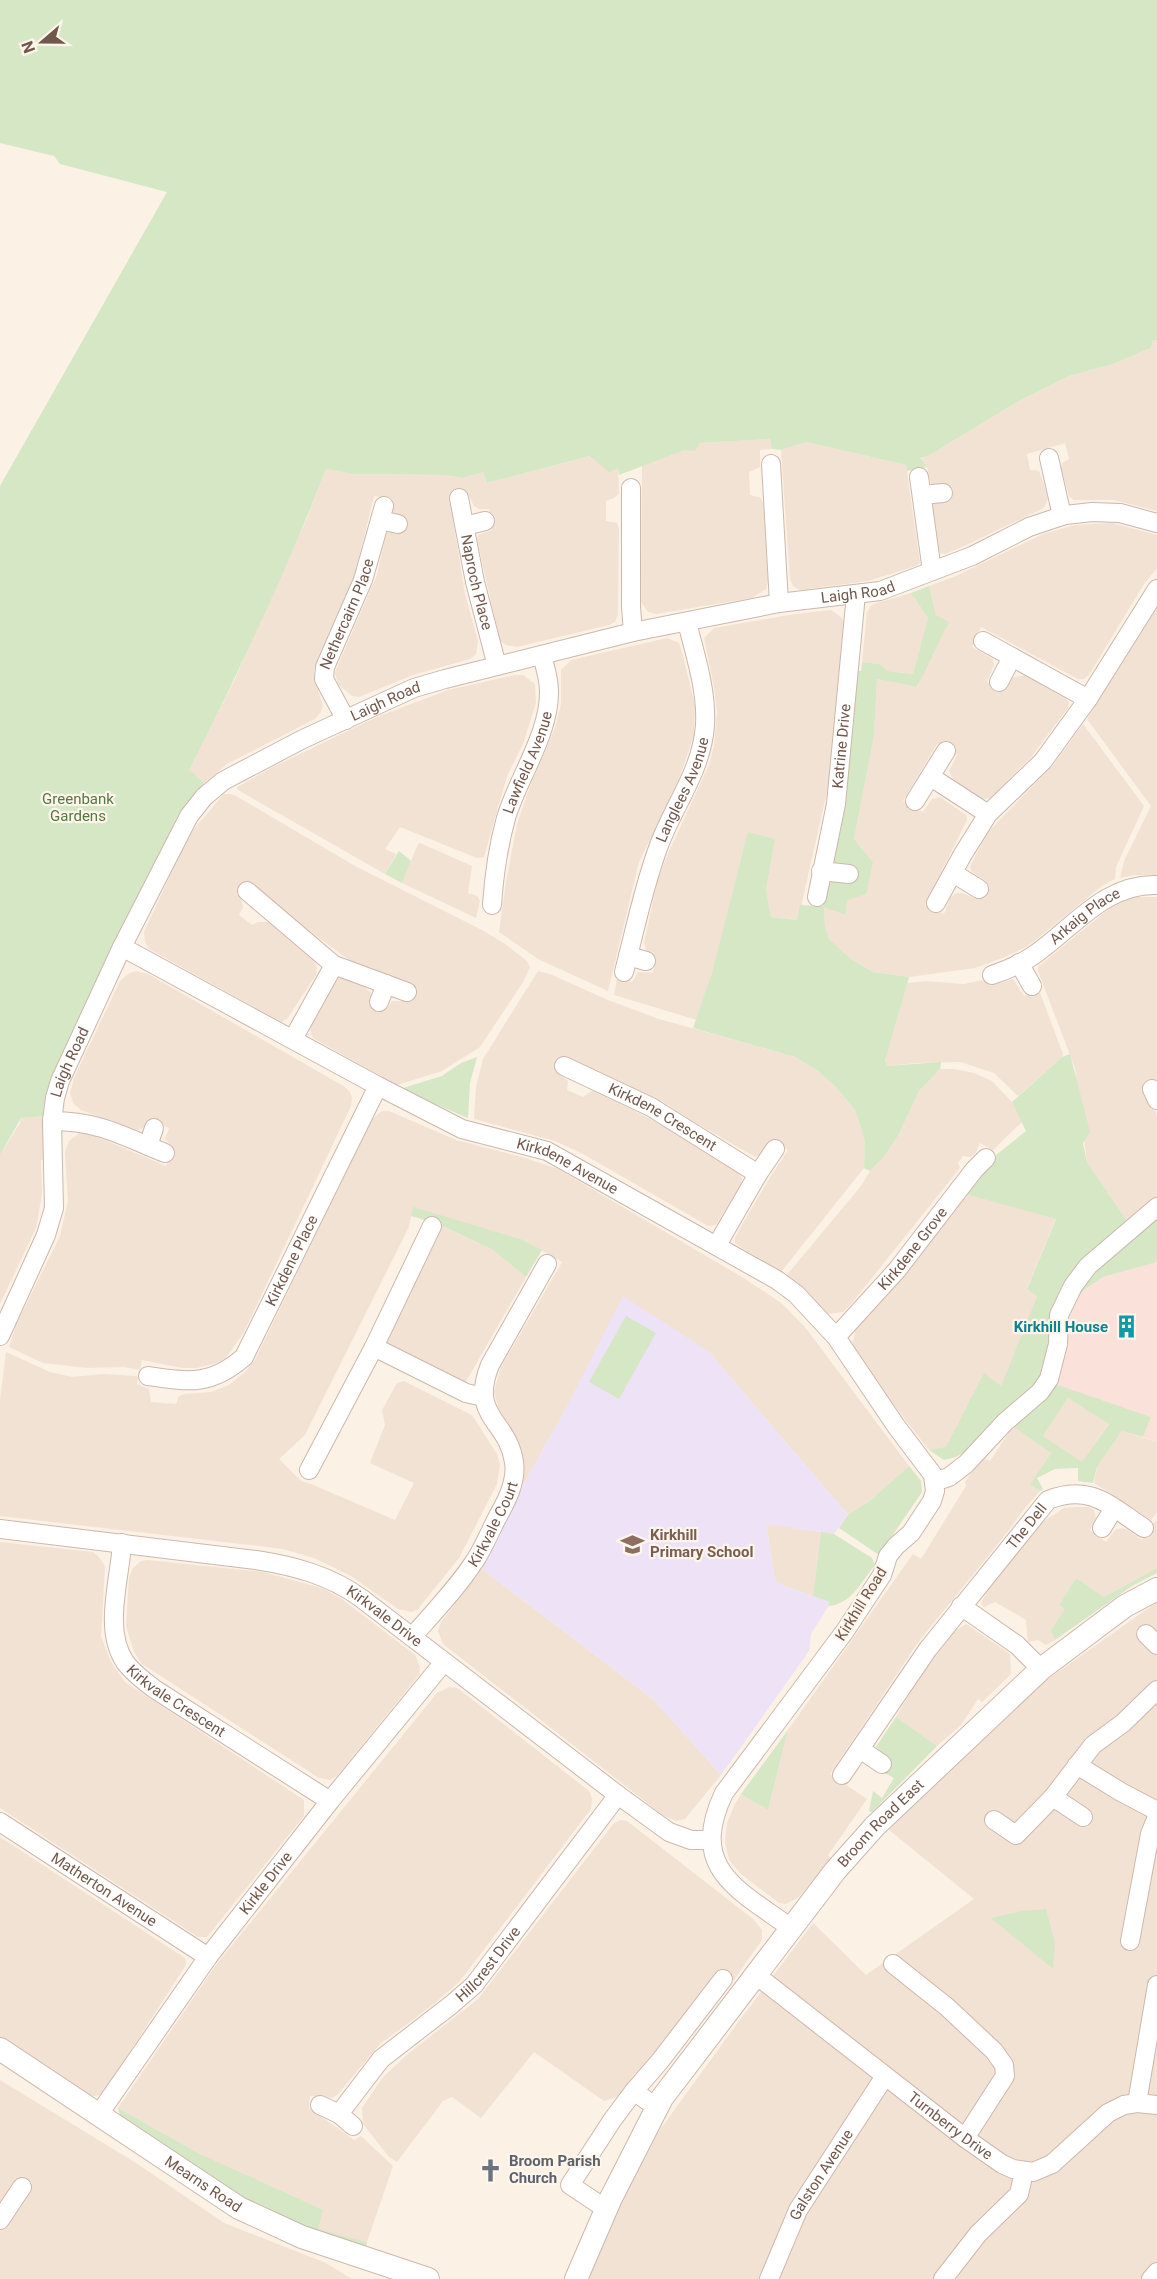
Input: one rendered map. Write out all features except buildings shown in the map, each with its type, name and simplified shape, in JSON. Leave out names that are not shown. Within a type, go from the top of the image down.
[{"type":"street","points":[[1049,458],[1062,516]]},
{"type":"street","points":[[767,477],[779,603]]},
{"type":"street","points":[[919,477],[932,571]]},
{"type":"street","points":[[631,488],[621,511],[633,632]]},
{"type":"street","points":[[922,495],[943,493]]},
{"type":"street","name":"Naproch Place","points":[[459,498],[476,582],[497,666]]},
{"type":"street","name":"Laigh Road","points":[[0,1336],[46,1235],[54,1208],[52,1121],[60,1081],[122,947],[189,816],[204,797],[223,781],[253,764],[414,688],[633,632],[779,603],[856,594],[904,583],[972,556],[1029,527],[1062,516],[1092,512],[1120,513],[1157,523]]},
{"type":"street","name":"Nethercairn Place","points":[[346,720],[324,679],[325,667],[363,580],[382,513],[399,524]]},
{"type":"street","points":[[465,526],[485,521]]},
{"type":"street","points":[[936,903],[988,814],[1043,761],[1088,699],[1157,589]]},
{"type":"street","name":"Katrine Drive","points":[[817,897],[836,804],[856,594]]},
{"type":"street","name":"Langlees Avenue","points":[[633,963],[648,877],[659,845],[686,792],[703,742],[705,699],[687,622]]},
{"type":"street","points":[[983,641],[1088,699]]},
{"type":"street","name":"Lawfield Avenue","points":[[492,905],[488,868],[518,784],[536,747],[547,707],[549,692],[542,655]]},
{"type":"street","points":[[999,682],[1012,657]]},
{"type":"street","points":[[915,801],[946,751]]},
{"type":"street","points":[[931,777],[988,814]]},
{"type":"street","points":[[821,871],[849,874]]},
{"type":"street","points":[[952,873],[979,888]]},
{"type":"street","name":"Arkaig Place","points":[[992,975],[1034,955],[1107,897],[1121,890],[1157,885]]},
{"type":"street","points":[[251,903],[334,965],[407,992]]},
{"type":"street","name":"Kirkdene Avenue","points":[[122,947],[378,1086],[462,1128],[547,1151],[717,1245],[796,1294],[836,1337],[896,1426],[933,1475],[934,1482]]},
{"type":"street","points":[[1020,963],[1032,986]]},
{"type":"street","points":[[292,1039],[334,965]]},
{"type":"street","points":[[379,1002],[386,984]]},
{"type":"street","name":"Kirkdene Crescent","points":[[564,1066],[578,1082],[651,1107],[758,1174]]},
{"type":"street","name":"Kirkdene Place","points":[[158,1383],[212,1378],[228,1371],[244,1357],[378,1086]]},
{"type":"street","name":"Laigh Road","points":[[52,1121],[74,1121],[100,1126],[156,1150],[154,1128]]},
{"type":"street","points":[[717,1245],[775,1149]]},
{"type":"street","name":"Kirkdene Grove","points":[[836,1337],[897,1270],[974,1163]]},
{"type":"street","points":[[934,1482],[949,1477],[966,1464],[1005,1422],[1040,1392],[1049,1379],[1058,1344],[1059,1315],[1073,1286],[1088,1266],[1157,1207]]},
{"type":"street","points":[[309,1470],[374,1347],[432,1226]]},
{"type":"street","points":[[374,1347],[466,1394],[483,1397],[484,1380],[490,1365],[547,1264]]},
{"type":"street","name":"Kirkvale Court","points":[[412,1637],[476,1558],[508,1497],[514,1462],[507,1440],[490,1415],[483,1397]]},
{"type":"street","name":"Kirkhill Road","points":[[791,1928],[734,1887],[716,1863],[711,1840],[715,1812],[724,1793],[845,1631],[882,1575],[888,1556],[911,1533],[924,1514],[935,1491],[934,1482]]},
{"type":"street","name":"The Dell","points":[[842,1775],[928,1648],[1048,1500],[1071,1494],[1094,1495],[1144,1528]]},
{"type":"street","points":[[1102,1528],[1114,1508]]},
{"type":"street","name":"Kirkvale Drive","points":[[0,1529],[290,1566],[328,1578],[347,1588],[618,1795],[680,1837],[691,1840],[711,1840]]},
{"type":"street","name":"Kirkvale Crescent","points":[[122,1543],[114,1614],[115,1635],[119,1650],[126,1662],[156,1690],[330,1801]]},
{"type":"street","name":"Broom Road East","points":[[576,2279],[606,2209],[662,2098],[791,1928],[874,1826],[1041,1669],[1125,1606],[1157,1589]]},
{"type":"street","points":[[961,1605],[1017,1645],[1041,1669]]},
{"type":"street","name":"Kirkle Drive","points":[[99,2114],[208,1956],[330,1801],[444,1662]]},
{"type":"street","points":[[994,1821],[1016,1835],[1053,1797],[1093,1745],[1123,1723],[1157,1690]]},
{"type":"street","points":[[860,1749],[882,1764]]},
{"type":"street","points":[[1077,1765],[1157,1811]]},
{"type":"street","name":"Hillcrest Drive","points":[[320,2105],[346,2120],[381,2059],[451,2006],[474,1985],[618,1795]]},
{"type":"street","points":[[1053,1797],[1083,1817]]},
{"type":"street","points":[[1130,1941],[1150,1834],[1157,1818]]},
{"type":"street","name":"Matherton Avenue","points":[[0,1822],[208,1956]]},
{"type":"street","points":[[893,1965],[947,2007],[994,2050],[1004,2065],[1005,2076],[964,2138]]},
{"type":"street","name":"Turnberry Drive","points":[[756,1975],[964,2138],[1002,2164],[1024,2172]]},
{"type":"street","points":[[606,2209],[570,2185],[613,2119],[723,1979]]},
{"type":"street","points":[[1137,2103],[1157,1985]]},
{"type":"street","name":"Mearns Road","points":[[0,2049],[239,2208],[302,2237],[429,2279]]},
{"type":"street","name":"Galston Avenue","points":[[769,2279],[798,2210],[885,2076]]},
{"type":"street","points":[[634,2091],[657,2108]]},
{"type":"street","points":[[943,2279],[978,2234],[1019,2193],[1024,2172],[1043,2169],[1052,2164],[1108,2114],[1124,2105],[1137,2103],[1157,2105]]},
{"type":"street","points":[[0,2220],[21,2187]]},
{"type":"street","points":[[1151,2279],[1157,2272]]},
{"type":"shaded area","points":[[1157,340],[1157,511],[1114,500],[1074,500],[1069,496],[1061,468],[1062,463],[1069,459],[1065,443],[1027,454],[1030,470],[1039,471],[1044,485],[1048,499],[1044,508],[962,547],[945,554],[940,553],[931,509],[935,502],[927,467],[920,459],[1017,402],[1069,376],[1113,364],[1151,348],[1153,341]]},
{"type":"shaded area","points":[[770,439],[772,449],[760,450],[760,467],[749,472],[750,495],[761,498],[764,507],[768,581],[766,589],[752,598],[656,614],[648,612],[641,602],[642,465],[700,443]]},
{"type":"shaded area","points":[[806,442],[906,465],[920,563],[868,581],[800,590],[793,586],[790,579],[781,450]]},
{"type":"shaded area","points":[[591,456],[609,471],[618,468],[619,494],[606,501],[606,521],[617,523],[619,529],[618,614],[615,622],[517,647],[500,641],[477,540],[478,535],[492,530],[489,509],[479,509],[474,506],[468,494],[449,496],[465,594],[478,641],[476,654],[470,659],[413,675],[359,697],[352,696],[338,684],[335,672],[377,575],[386,534],[391,531],[395,518],[390,512],[391,498],[374,496],[355,574],[314,669],[314,679],[323,705],[321,712],[315,719],[227,764],[204,783],[188,771],[235,679],[307,518],[326,469],[353,474],[446,475],[463,478],[483,472],[487,483]]},
{"type":"shaded area","points":[[1112,523],[1157,535],[1157,568],[1144,584],[1089,675],[1084,679],[1078,679],[981,627],[972,647],[993,659],[994,665],[987,682],[1005,691],[1012,678],[1025,675],[1063,695],[1069,702],[1068,708],[1031,757],[991,798],[983,799],[954,781],[949,771],[957,755],[937,744],[903,801],[923,812],[932,799],[940,797],[966,815],[967,820],[925,905],[944,914],[951,897],[956,893],[976,899],[986,881],[972,872],[970,867],[986,834],[1054,764],[1083,724],[1144,806],[1116,867],[1115,879],[1102,886],[1028,946],[1005,957],[975,968],[909,977],[873,972],[851,959],[830,940],[825,927],[824,906],[846,915],[847,900],[873,862],[854,839],[874,736],[877,679],[918,687],[936,615],[929,586],[956,576],[1043,534],[1075,525]]},
{"type":"shaded area","points":[[911,593],[928,618],[913,674],[888,671],[880,664],[862,662],[867,612],[872,605]]},
{"type":"shaded area","points":[[1157,605],[1157,875],[1134,875],[1120,878],[1124,861],[1151,806],[1087,719]]},
{"type":"shaded area","points":[[831,610],[841,617],[844,623],[829,783],[798,920],[771,917],[766,890],[775,839],[712,973],[697,1020],[614,995],[617,979],[632,982],[638,972],[653,973],[656,958],[647,953],[644,943],[657,883],[666,858],[709,765],[714,745],[717,713],[704,638],[714,628]]},
{"type":"shaded area","points":[[667,638],[679,643],[682,652],[695,705],[694,735],[678,782],[639,862],[608,991],[538,959],[499,932],[506,882],[517,824],[530,786],[555,728],[561,704],[561,670],[571,660]]},
{"type":"shaded area","points":[[523,675],[535,684],[536,703],[523,744],[507,776],[484,857],[477,858],[400,827],[385,849],[396,854],[385,874],[238,790],[237,787],[275,766],[377,717],[448,690]]},
{"type":"shaded area","points":[[224,794],[236,796],[355,866],[482,930],[527,961],[530,967],[523,982],[480,1047],[442,1071],[397,1085],[313,1038],[310,1030],[312,1017],[337,978],[354,978],[371,993],[371,1003],[386,1009],[392,1001],[408,1001],[413,986],[352,962],[281,910],[247,881],[237,894],[241,898],[243,907],[239,915],[252,925],[258,922],[268,922],[314,961],[317,967],[316,975],[287,1019],[281,1022],[149,949],[145,942],[144,932],[180,854],[194,829]]},
{"type":"shaded area","points":[[420,843],[472,866],[468,893],[477,896],[480,901],[476,918],[402,883]]},
{"type":"shaded area","points":[[1133,897],[1157,897],[1157,1085],[1147,1090],[1157,1116],[1157,1200],[1131,1227],[1087,1162],[1075,1068],[1038,967],[1110,908]]},
{"type":"shaded area","points":[[136,971],[148,974],[345,1087],[352,1098],[351,1106],[244,1332],[226,1358],[197,1368],[182,1368],[142,1360],[140,1370],[124,1367],[87,1368],[43,1363],[9,1347],[16,1325],[60,1236],[68,1201],[65,1152],[69,1141],[78,1134],[88,1133],[166,1166],[174,1148],[165,1139],[169,1128],[149,1119],[142,1129],[136,1130],[81,1110],[74,1104],[70,1094],[74,1078],[120,981]]},
{"type":"shaded area","points":[[538,971],[659,1019],[795,1057],[818,1071],[836,1087],[855,1110],[865,1141],[864,1168],[781,1272],[735,1243],[735,1237],[788,1150],[771,1140],[763,1153],[755,1157],[662,1101],[657,1103],[563,1056],[556,1072],[568,1081],[567,1090],[583,1097],[593,1090],[601,1093],[669,1129],[738,1170],[742,1178],[741,1186],[716,1225],[708,1226],[583,1154],[555,1141],[474,1119],[476,1087],[483,1059]]},
{"type":"shaded area","points":[[987,979],[990,986],[1013,979],[1024,996],[1039,990],[1063,1054],[1018,1096],[994,1073],[961,1062],[887,1066],[885,1061],[907,983],[926,981],[964,984]]},
{"type":"shaded area","points":[[940,1069],[974,1073],[992,1081],[1012,1102],[1022,1122],[993,1150],[980,1143],[975,1154],[970,1157],[963,1156],[958,1163],[960,1168],[851,1304],[843,1312],[828,1314],[786,1276],[883,1158],[898,1136],[919,1091]]},
{"type":"shaded area","points":[[382,1111],[389,1111],[456,1140],[558,1169],[742,1277],[780,1302],[805,1327],[909,1466],[871,1500],[848,1515],[708,1351],[565,1410],[523,1485],[523,1460],[520,1446],[498,1407],[494,1391],[501,1367],[562,1262],[521,1239],[413,1208],[409,1227],[305,1435],[279,1459],[301,1481],[395,1520],[414,1483],[370,1463],[385,1425],[382,1410],[397,1383],[404,1381],[472,1415],[497,1454],[500,1465],[497,1484],[459,1558],[418,1609],[412,1612],[398,1609],[351,1576],[314,1558],[283,1549],[0,1516],[0,1400],[6,1352],[50,1372],[72,1377],[104,1374],[138,1376],[137,1384],[149,1389],[151,1402],[176,1404],[179,1396],[211,1392],[229,1385],[255,1360],[371,1120]]},
{"type":"shaded area","points":[[44,1116],[46,1159],[41,1160],[42,1194],[36,1228],[0,1304],[0,1155],[21,1118]]},
{"type":"shaded area","points":[[965,1194],[1056,1218],[1027,1288],[1037,1296],[1001,1387],[984,1374],[946,1448],[929,1450],[852,1352],[852,1344],[856,1329]]},
{"type":"shaded area","points":[[439,1224],[493,1250],[526,1277],[464,1385],[385,1344]]},
{"type":"shaded area","points":[[1157,1262],[1157,1442],[1143,1437],[1151,1417],[1051,1383],[1071,1308],[1084,1290],[1103,1277]]},
{"type":"shaded area","name":"Kirkhill Primary School","points":[[623,1296],[708,1351],[848,1515],[834,1534],[766,1524],[775,1580],[784,1586],[831,1602],[811,1634],[809,1651],[721,1775],[654,1700],[482,1569],[523,1485],[565,1410]]},
{"type":"shaded area","points":[[1068,1398],[1109,1423],[1082,1463],[1043,1436]]},
{"type":"shaded area","points":[[1013,1426],[1051,1453],[1030,1484],[1040,1491],[919,1641],[830,1774],[867,1799],[828,1855],[831,1858],[799,1897],[786,1904],[779,1903],[741,1874],[729,1860],[725,1842],[727,1823],[735,1804],[741,1794],[768,1810],[788,1730],[913,1554],[921,1559],[982,1457],[990,1461]]},
{"type":"shaded area","points":[[1122,1431],[1157,1442],[1157,1512],[1151,1520],[1094,1483],[1097,1467]]},
{"type":"shaded area","points":[[1089,1507],[1094,1510],[1096,1518],[1090,1530],[1106,1542],[1115,1530],[1121,1528],[1142,1540],[1157,1521],[1157,1568],[1104,1597],[1076,1578],[1059,1605],[1066,1609],[1051,1630],[1055,1640],[1046,1645],[1038,1640],[1028,1642],[1026,1620],[995,1602],[984,1607],[981,1603],[988,1590],[1041,1523],[1064,1508]]},
{"type":"shaded area","points":[[766,1523],[821,1532],[813,1596],[784,1586],[775,1580]]},
{"type":"shaded area","points":[[0,1542],[93,1552],[99,1557],[105,1566],[101,1636],[111,1662],[125,1682],[304,1800],[304,1816],[207,1937],[198,1937],[0,1808]]},
{"type":"shaded area","points":[[141,1561],[263,1572],[322,1588],[342,1599],[415,1655],[420,1667],[419,1675],[337,1776],[330,1780],[319,1778],[142,1664],[134,1652],[126,1626],[129,1577],[133,1568]]},
{"type":"shaded area","points":[[482,1569],[654,1700],[721,1775],[685,1819],[677,1821],[664,1816],[443,1644],[438,1631],[441,1622]]},
{"type":"shaded area","points":[[1157,1602],[1157,2279],[584,2279],[654,2138],[813,1923],[866,1975],[974,1899],[889,1830],[920,1795],[1034,1689]]},
{"type":"shaded area","points":[[966,1624],[1010,1654],[1011,1674],[982,1702],[978,1699],[961,1725],[937,1746],[896,1717],[915,1685],[952,1633]]},
{"type":"shaded area","points":[[449,1687],[457,1688],[464,1693],[589,1791],[592,1798],[591,1809],[460,1981],[434,2004],[380,2044],[338,2094],[332,2098],[310,2096],[309,2108],[354,2140],[361,2136],[393,2166],[367,2242],[317,2229],[200,2154],[118,2108],[216,1965],[437,1693]]},
{"type":"shaded area","points":[[621,1820],[627,1821],[753,1919],[762,1930],[762,1940],[733,1981],[723,1973],[639,2075],[635,2073],[621,2096],[604,2101],[534,2052],[481,2118],[452,2097],[443,2101],[397,2162],[389,2157],[363,2124],[362,2108],[383,2077],[409,2053],[478,1999],[614,1823]]},
{"type":"shaded area","points":[[0,1837],[185,1958],[186,1965],[102,2095],[88,2097],[0,2039]]},
{"type":"shaded area","points":[[0,2080],[136,2163],[224,2223],[326,2263],[352,2279],[0,2279]]},
{"type":"green space","name":"Greenbank Gardens","points":[[0,0],[1157,0],[1157,340],[1153,341],[1151,348],[1113,364],[1069,376],[1017,402],[928,456],[920,458],[927,467],[907,471],[906,465],[806,442],[781,450],[772,449],[770,439],[700,443],[695,451],[684,450],[619,475],[618,468],[609,472],[590,456],[487,483],[483,472],[463,478],[446,475],[353,474],[326,469],[261,621],[189,770],[204,783],[177,817],[68,1041],[44,1116],[21,1118],[0,1155],[0,486],[167,192],[60,164],[54,156],[0,143]]},
{"type":"green space","points":[[929,586],[936,615],[949,622],[917,687],[877,679],[874,736],[854,839],[873,862],[866,894],[847,900],[846,915],[824,907],[825,927],[830,940],[851,959],[873,972],[909,977],[885,1061],[887,1066],[941,1062],[940,1069],[919,1091],[898,1136],[883,1158],[870,1171],[864,1168],[865,1141],[855,1110],[836,1087],[818,1071],[795,1057],[693,1028],[712,973],[748,832],[775,839],[766,890],[771,917],[797,920],[800,905],[823,906],[825,891],[828,885],[835,880],[839,866],[834,862],[831,854],[855,671],[861,671],[862,662],[880,664],[888,671],[913,674],[928,618],[911,593]]},
{"type":"green space","points":[[399,851],[411,861],[402,883],[385,874]]},
{"type":"green space","points":[[1070,1054],[1090,1132],[1083,1143],[1087,1162],[1131,1227],[1068,1284],[1046,1375],[965,1452],[944,1460],[929,1450],[946,1447],[984,1373],[1001,1386],[1037,1296],[1027,1289],[1056,1219],[965,1194],[986,1163],[1026,1131],[1012,1102],[1062,1057]]},
{"type":"green space","points":[[477,1057],[470,1083],[468,1118],[400,1089],[442,1076],[461,1063]]},
{"type":"green space","points":[[413,1207],[521,1239],[542,1250],[526,1277],[493,1250],[439,1224],[411,1216]]},
{"type":"green space","points":[[1157,1215],[1157,1262],[1103,1277],[1084,1290],[1071,1308],[1052,1383],[1151,1417],[1143,1437],[1122,1431],[1097,1467],[1093,1483],[1078,1481],[1078,1468],[1055,1469],[1037,1478],[1043,1489],[1040,1491],[1030,1484],[1051,1453],[1008,1423],[1041,1394],[1064,1320],[1082,1280]],"holes":[[[1068,1398],[1109,1424],[1082,1462],[1043,1436]]]},
{"type":"green space","points":[[626,1316],[656,1333],[619,1399],[589,1382]]},
{"type":"green space","points":[[909,1466],[921,1481],[922,1492],[879,1555],[839,1528],[848,1515],[871,1500]]},
{"type":"green space","points":[[821,1532],[834,1534],[872,1558],[875,1565],[849,1597],[828,1606],[830,1602],[813,1596]]},
{"type":"green space","points":[[1157,1568],[1157,1573],[1132,1586],[1055,1640],[1051,1630],[1065,1609],[1059,1605],[1076,1578],[1104,1597]]},
{"type":"green space","points":[[896,1717],[937,1746],[872,1812],[869,1811],[873,1791],[882,1798],[894,1778],[881,1771],[889,1758],[876,1747]]},
{"type":"green space","points":[[788,1730],[768,1810],[741,1794]]},
{"type":"green space","points":[[1046,1909],[1055,1943],[1053,1969],[991,1918],[1021,1911]]},
{"type":"green space","points":[[118,2108],[200,2154],[323,2210],[318,2229],[367,2242],[366,2249],[335,2242],[245,2202],[121,2120]]},
{"type":"place","name":"Kirkhill House","points":[[1126,1327]]},
{"type":"place","name":"Kirkhill Primary School","points":[[632,1544]]},
{"type":"place","name":"Broom Parish Church","points":[[491,2170]]}]
